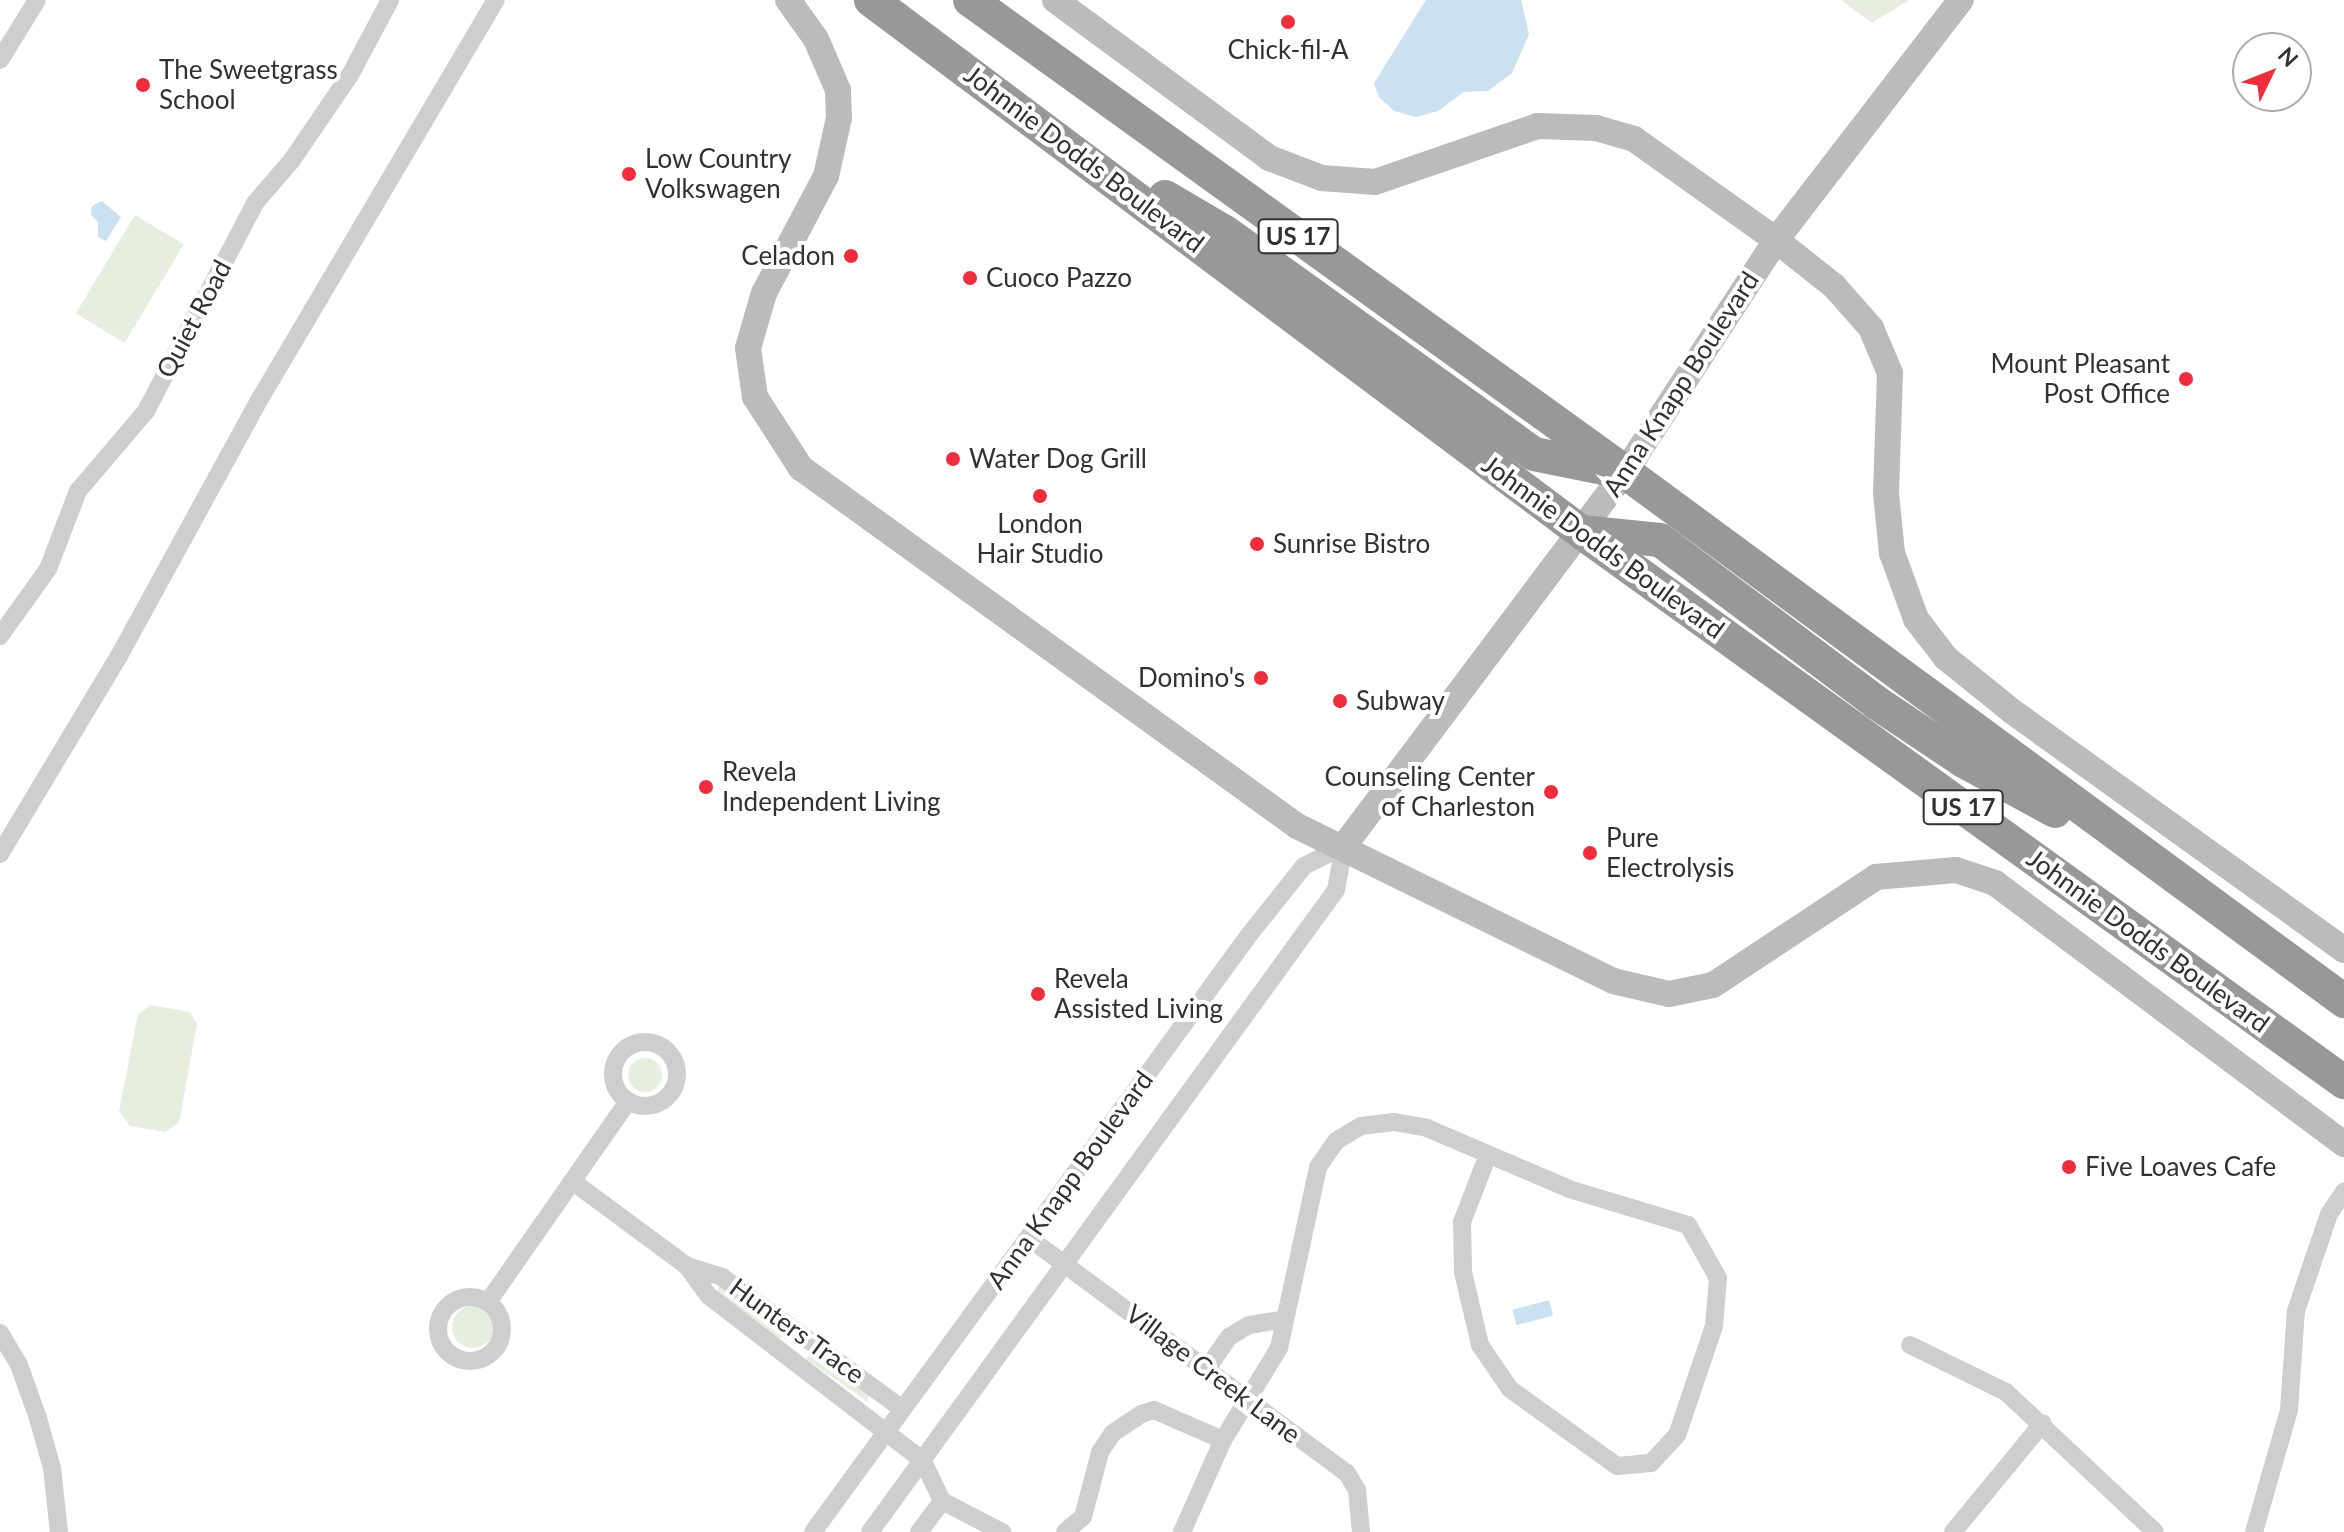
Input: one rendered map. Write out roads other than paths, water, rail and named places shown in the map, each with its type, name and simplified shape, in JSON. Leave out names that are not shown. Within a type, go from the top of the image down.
[{"type":"highway","name":"Johnnie Dodds Boulevard","points":[[871,0],[1581,532],[2344,1082]]},
{"type":"highway","name":"US 17","points":[[970,0],[1625,472],[2344,1001]]},
{"type":"highway","points":[[1035,123],[1225,232],[1534,454],[1625,472]]},
{"type":"highway","points":[[1581,532],[1660,540],[1962,760],[2175,877]]},
{"type":"street","points":[[0,60],[37,0]]},
{"type":"street","name":"Quiet Road","points":[[0,636],[48,569],[78,491],[146,411],[255,203],[292,160],[350,75],[390,0]]},
{"type":"street","points":[[0,854],[496,0]]},
{"type":"street","name":"Johnnie Dodds Boulevard","points":[[788,0],[816,39],[838,90],[839,118],[826,176],[764,293],[748,348],[755,397],[801,468],[1297,826],[1344,846],[1613,981],[1669,994],[1713,985],[1876,877],[1956,870],[1995,883],[2344,1144]]},
{"type":"street","points":[[1055,0],[1269,158],[1322,178],[1375,182],[1538,126],[1596,128],[1634,139],[1776,240],[1834,286],[1871,328],[1890,373],[1886,493],[1892,553],[1916,619],[1946,658],[2013,712],[2344,950]]},
{"type":"street","name":"Anna Knapp Boulevard","points":[[813,1532],[885,1429],[1029,1238],[1249,935],[1304,866],[1344,846],[1581,532],[1625,472],[1776,240],[1961,0]]},
{"type":"street","name":"Anna Knapp Boulevard","points":[[870,1532],[1336,890],[1344,846]]},
{"type":"street","points":[[488,1302],[628,1101]]},
{"type":"street","points":[[1182,1532],[1223,1440],[1279,1348],[1282,1320],[1318,1167],[1336,1141],[1361,1126],[1394,1122],[1427,1128],[1569,1189],[1658,1212],[1688,1225],[1706,1250],[1718,1278],[1714,1326],[1677,1435],[1651,1463],[1617,1466],[1510,1389],[1480,1345],[1463,1272],[1462,1222],[1488,1155]]},
{"type":"street","name":"Hunters Trace","points":[[572,1181],[687,1266],[709,1296],[923,1461]]},
{"type":"street","points":[[2254,1532],[2289,1410],[2296,1311],[2329,1214],[2344,1192]]},
{"type":"street","name":"Village Creek Lane","points":[[1029,1238],[1347,1473],[1357,1490],[1361,1532]]},
{"type":"street","name":"Hunters Trace","points":[[687,1266],[722,1277],[901,1408]]},
{"type":"street","points":[[1206,1370],[1229,1337],[1249,1325],[1282,1320]]},
{"type":"street","points":[[0,1333],[19,1365],[38,1418],[52,1468],[59,1532]]},
{"type":"street","points":[[1910,1345],[2006,1392],[2043,1423],[2155,1532]]},
{"type":"street","points":[[1065,1532],[1083,1517],[1100,1452],[1113,1433],[1141,1414],[1154,1410],[1223,1440]]},
{"type":"street","points":[[1953,1532],[2043,1423]]},
{"type":"street","points":[[923,1461],[942,1501],[1002,1532]]},
{"type":"street","points":[[919,1532],[942,1501]]},
{"type":"water","points":[[1426,0],[1521,0],[1529,34],[1512,73],[1488,91],[1464,92],[1438,111],[1416,117],[1394,111],[1379,97],[1374,83]]},
{"type":"water","points":[[102,201],[121,217],[106,241],[98,237],[98,222],[91,215],[92,206]]},
{"type":"water","points":[[1549,1300],[1553,1315],[1516,1325],[1512,1310]]},
{"type":"place","name":"Chick-fil-A","points":[[1288,22]]},
{"type":"place","name":"The Sweetgrass School","points":[[143,85]]},
{"type":"place","name":"Low Country Volkswagen","points":[[629,174]]},
{"type":"place","name":"Celadon","points":[[851,256]]},
{"type":"place","name":"Cuoco Pazzo","points":[[970,278]]},
{"type":"place","name":"Mount Pleasant Post Office","points":[[2186,379]]},
{"type":"place","name":"Water Dog Grill","points":[[953,459]]},
{"type":"place","name":"London Hair Studio","points":[[1040,496]]},
{"type":"place","name":"Sunrise Bistro","points":[[1257,544]]},
{"type":"place","name":"Domino's","points":[[1261,678]]},
{"type":"place","name":"Subway","points":[[1340,701]]},
{"type":"place","name":"Revela Independent Living","points":[[706,787]]},
{"type":"place","name":"Counseling Center of Charleston","points":[[1551,792]]},
{"type":"place","name":"Pure Electrolysis","points":[[1590,853]]},
{"type":"place","name":"Revela Assisted Living","points":[[1038,994]]},
{"type":"place","name":"Five Loaves Cafe","points":[[2069,1167]]}]
